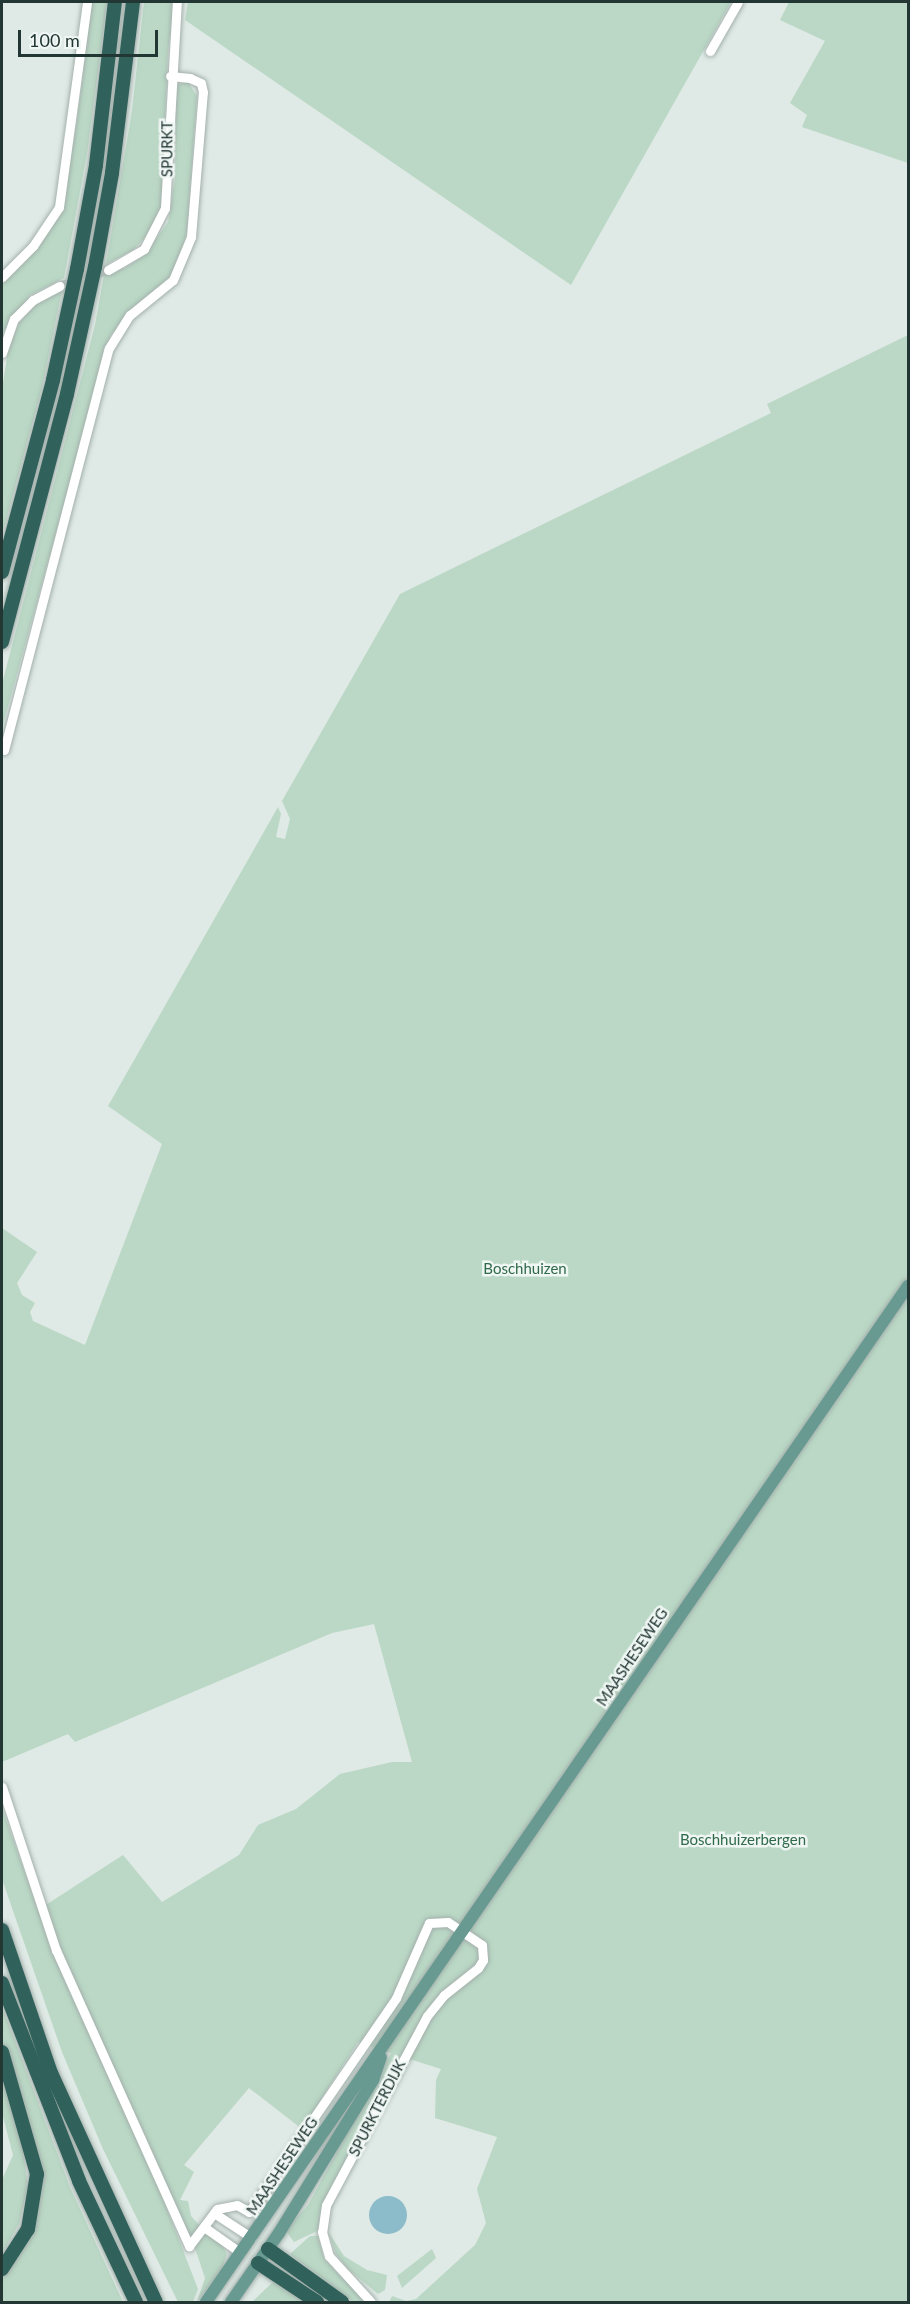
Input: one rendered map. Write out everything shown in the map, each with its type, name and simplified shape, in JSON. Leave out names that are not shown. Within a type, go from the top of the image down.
[{"type":"highway","points":[[2,572],[53,380],[77,269],[96,165],[115,2]]},
{"type":"highway","points":[[2,642],[67,394],[95,267],[112,172],[133,2]]},
{"type":"highway","points":[[2,1930],[51,2073],[156,2300]]},
{"type":"highway","points":[[2,1983],[79,2181],[136,2302]]},
{"type":"highway","points":[[2,2052],[37,2174],[27,2229],[2,2269]]},
{"type":"highway","points":[[268,2249],[342,2302]]},
{"type":"highway","points":[[258,2263],[317,2302]]},
{"type":"main road","name":"MAASHESEWEG","points":[[206,2302],[909,1287]]},
{"type":"main road","name":"MAASHESEWEG","points":[[231,2302],[268,2249],[374,2080],[384,2047]]},
{"type":"main road","points":[[252,2238],[268,2249]]},
{"type":"main road","points":[[241,2253],[258,2263]]},
{"type":"street","points":[[2,277],[33,246],[59,207],[87,2]]},
{"type":"street","name":"SPURKT","points":[[108,270],[144,249],[161,223],[167,186],[170,76],[177,2]]},
{"type":"street","points":[[710,51],[738,2]]},
{"type":"street","points":[[4,750],[110,348],[130,315],[173,280],[190,237],[203,92],[201,84],[190,78],[170,76]]},
{"type":"street","points":[[2,353],[14,319],[33,300],[59,286]]},
{"type":"street","points":[[2,1787],[56,1950],[189,2246],[214,2213],[226,2205],[237,2205],[249,2212],[396,1998],[429,1923],[442,1920],[462,1931]]},
{"type":"street","name":"SPURKTERDIJK","points":[[371,2302],[328,2256],[322,2232],[326,2205],[427,2016],[483,1960],[482,1945],[462,1931]]},
{"type":"street","points":[[214,2213],[252,2238]]},
{"type":"street","points":[[204,2227],[241,2253]]},
{"type":"green space","points":[[92,2],[107,2],[87,154],[64,278],[30,295],[2,333],[2,285],[44,239],[60,212],[77,121]]},
{"type":"green space","points":[[144,2],[175,2],[168,50],[161,210],[147,235],[133,250],[106,264],[132,111]]},
{"type":"green space","points":[[188,2],[731,2],[571,285],[185,20]]},
{"type":"green space","points":[[789,2],[908,2],[908,163],[802,127],[807,115],[790,103],[825,41],[780,20]]},
{"type":"green space","points":[[188,82],[197,96],[187,231],[179,261],[173,275],[111,334],[2,728],[2,684],[95,325],[104,275],[125,268],[145,255],[168,222],[175,178],[176,91],[177,85]]},
{"type":"green space","points":[[62,290],[42,387],[2,535],[2,389],[9,345],[19,323],[34,306]]},
{"type":"green space","name":"Boschhuizen","points":[[908,335],[908,2302],[389,2302],[392,2296],[406,2301],[416,2299],[475,2245],[486,2223],[477,2189],[497,2137],[435,2118],[436,2080],[441,2069],[400,2056],[317,2231],[294,2242],[286,2231],[308,2205],[391,2053],[358,2042],[302,2129],[249,2088],[184,2165],[194,2172],[180,2200],[188,2201],[191,2216],[201,2227],[189,2237],[169,2197],[167,2209],[198,2289],[193,2302],[178,2302],[103,2149],[62,2052],[2,1879],[2,1808],[38,1910],[123,1855],[162,1902],[239,1855],[258,1825],[296,1809],[340,1774],[392,1762],[412,1762],[374,1624],[332,1633],[75,1742],[68,1734],[2,1762],[2,1228],[37,1252],[17,1283],[22,1295],[35,1303],[30,1312],[33,1321],[85,1345],[162,1144],[108,1106],[278,807],[281,814],[276,837],[285,839],[290,819],[282,801],[400,594],[771,413],[767,404]]},
{"type":"green space","points":[[2,2007],[70,2187],[123,2302],[2,2302],[2,2273],[35,2218],[41,2181],[38,2156],[2,2042]]},
{"type":"green space","points":[[2,2075],[22,2146],[28,2185],[19,2224],[2,2253],[2,2180],[13,2155],[2,2113]]},
{"type":"green space","points":[[205,2230],[219,2239],[227,2254],[222,2268],[197,2302],[205,2278],[194,2245]]},
{"type":"green space","points":[[329,2233],[344,2256],[367,2270],[387,2275],[385,2290],[378,2294],[347,2268],[336,2254]]},
{"type":"green space","points":[[310,2236],[318,2236],[324,2259],[366,2302],[353,2302],[290,2254]]},
{"type":"green space","points":[[432,2249],[436,2258],[402,2288],[397,2276]]},
{"type":"green space","points":[[273,2282],[303,2302],[252,2302]]},
{"type":"water","points":[[388,2196],[395,2197],[401,2202],[406,2208],[406,2222],[401,2228],[395,2233],[388,2234],[381,2233],[375,2228],[370,2222],[369,2215],[370,2208],[375,2202],[381,2197]]},
{"type":"tunnel","points":[[59,286],[108,270]]},
{"type":"park label","name":"Boschhuizerbergen","points":[[743,1840]]}]
